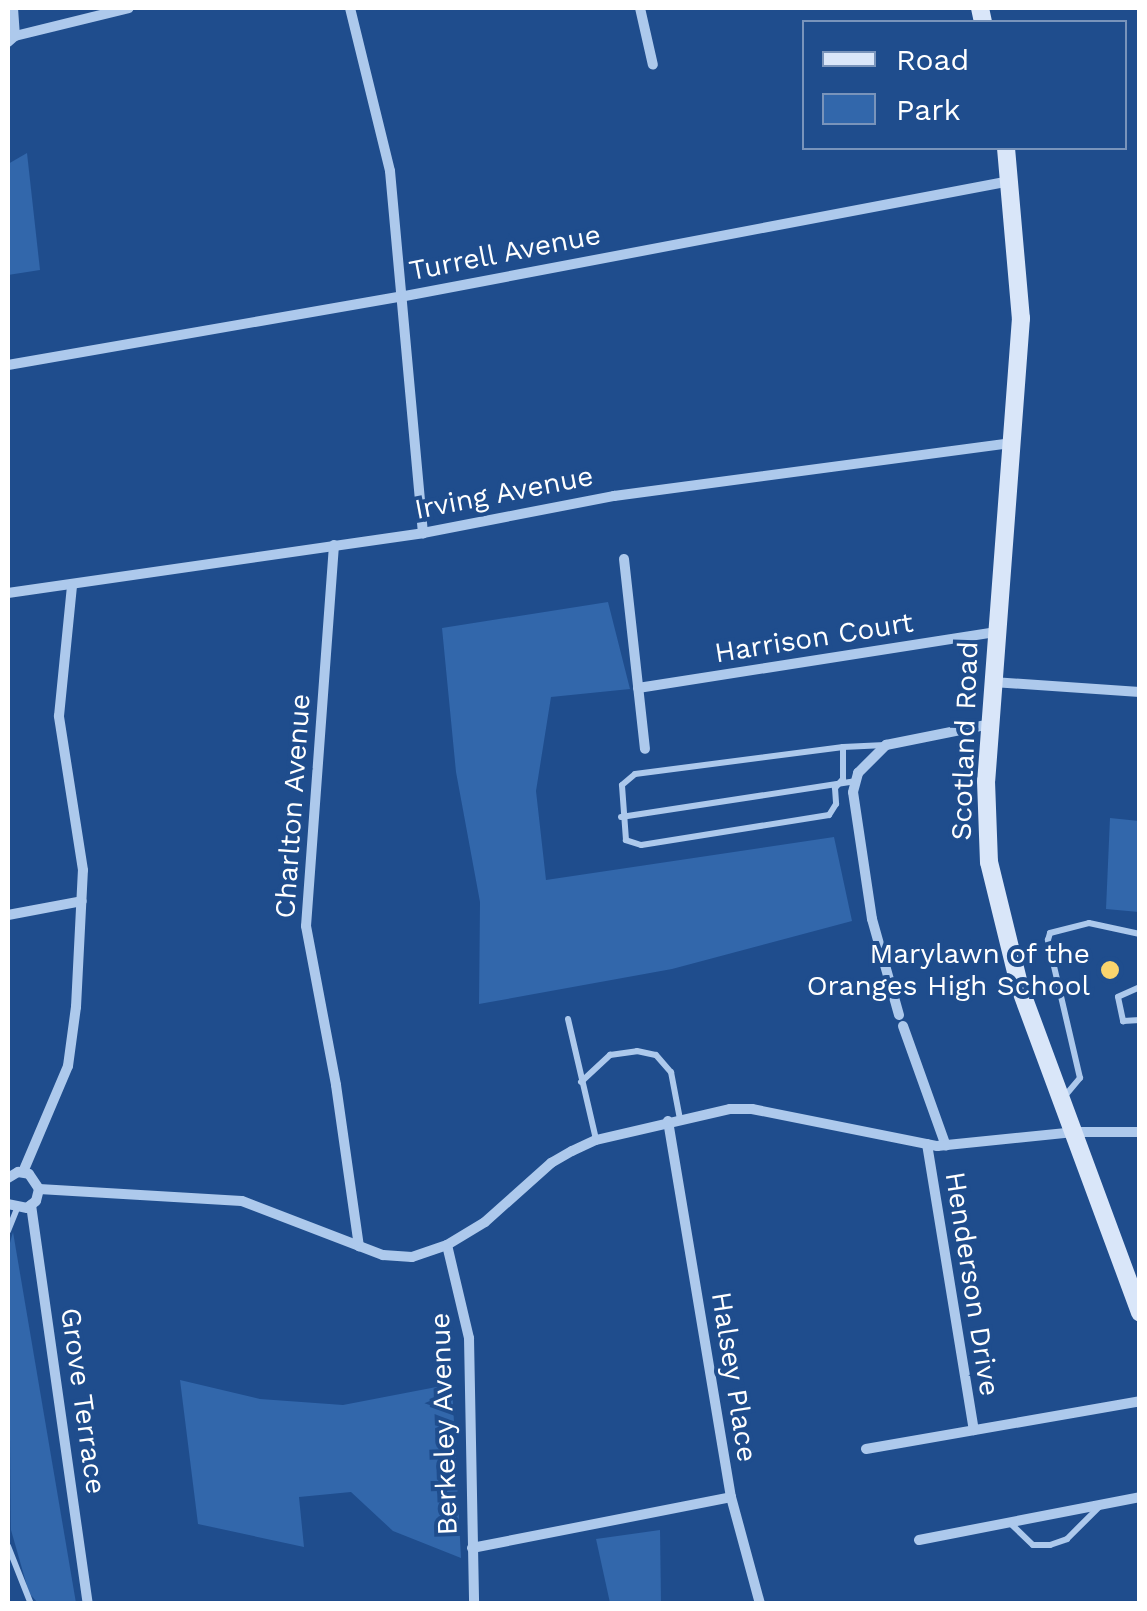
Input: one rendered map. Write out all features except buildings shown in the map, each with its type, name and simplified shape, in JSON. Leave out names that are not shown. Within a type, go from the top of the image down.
[{"type":"main road","name":"Scotland Road","points":[[1006,150],[1020,318],[990,724],[985,822],[989,862],[1020,988],[1140,1313]]},
{"type":"street","points":[[13,8],[11,39],[129,8]]},
{"type":"street","points":[[350,8],[390,171],[405,296],[423,533]]},
{"type":"street","points":[[640,8],[653,65]]},
{"type":"street","name":"Turrell Avenue","points":[[8,365],[405,296],[1011,181]]},
{"type":"street","name":"Irving Avenue","points":[[8,594],[423,533],[614,496],[1010,443]]},
{"type":"street","name":"Charlton Avenue","points":[[334,545],[306,926],[336,1085],[359,1246]]},
{"type":"street","points":[[624,559],[646,750]]},
{"type":"street","points":[[8,1178],[23,1172],[68,1066],[82,901],[80,838],[65,776],[60,716],[72,585]]},
{"type":"street","name":"Harrison Court","points":[[638,688],[997,632]]},
{"type":"street","points":[[993,682],[1140,692]]},
{"type":"street","points":[[946,1146],[901,1020],[872,919],[853,792],[872,756],[886,745],[990,724]]},
{"type":"street","points":[[8,915],[82,901]]},
{"type":"street","points":[[39,1189],[242,1201],[382,1255],[412,1257],[447,1245],[485,1222],[551,1163],[596,1140],[674,1120],[752,1108],[946,1146],[1072,1132],[1140,1132]]},
{"type":"street","name":"Halsey Place","points":[[472,1548],[731,1497],[674,1120]]},
{"type":"street","name":"Henderson Drive","points":[[926,1144],[974,1430]]},
{"type":"street","points":[[23,1172],[34,1178],[39,1189]]},
{"type":"street","points":[[12,1206],[31,1205],[39,1189]]},
{"type":"street","name":"Grove Terrace","points":[[31,1205],[88,1604]]},
{"type":"street","name":"Berkeley Avenue","points":[[447,1245],[469,1338],[474,1604]]},
{"type":"street","points":[[866,1449],[1140,1402]]},
{"type":"street","points":[[731,1497],[760,1604]]},
{"type":"street","points":[[919,1540],[1140,1497]]},
{"type":"lane","points":[[843,747],[843,780],[836,788],[836,804],[829,815],[641,846],[626,840],[622,785],[635,774],[843,747],[886,745]]},
{"type":"lane","points":[[622,816],[856,781]]},
{"type":"lane","points":[[1060,1100],[1080,1078],[1048,940],[1050,934],[1089,923],[1140,934]]},
{"type":"lane","points":[[1140,987],[1118,997],[1123,1020],[1140,1020]]},
{"type":"lane","points":[[568,1018],[596,1140]]},
{"type":"lane","points":[[581,1082],[610,1055],[637,1051],[656,1055],[671,1072],[674,1120]]},
{"type":"lane","points":[[8,1231],[12,1206]]},
{"type":"lane","points":[[1009,1522],[1033,1545],[1050,1545],[1067,1539],[1100,1505]]},
{"type":"lane","points":[[8,1546],[32,1604]]},
{"type":"green space","points":[[27,153],[40,270],[8,275],[8,164]]},
{"type":"green space","points":[[608,602],[630,689],[551,697],[536,791],[546,880],[834,837],[852,921],[672,969],[479,1004],[480,902],[456,772],[442,628]]},
{"type":"green space","points":[[1110,818],[1139,821],[1139,912],[1106,909]]},
{"type":"green space","points":[[13,1232],[76,1603],[38,1603],[29,1593],[11,1530],[8,1250]]},
{"type":"green space","points":[[180,1380],[260,1399],[343,1405],[452,1384],[461,1558],[393,1531],[351,1492],[299,1497],[304,1547],[198,1524]]},
{"type":"green space","points":[[660,1530],[661,1603],[610,1603],[596,1539]]},
{"type":"place","name":"Marylawn of the Oranges High School","points":[[1110,970]]}]
